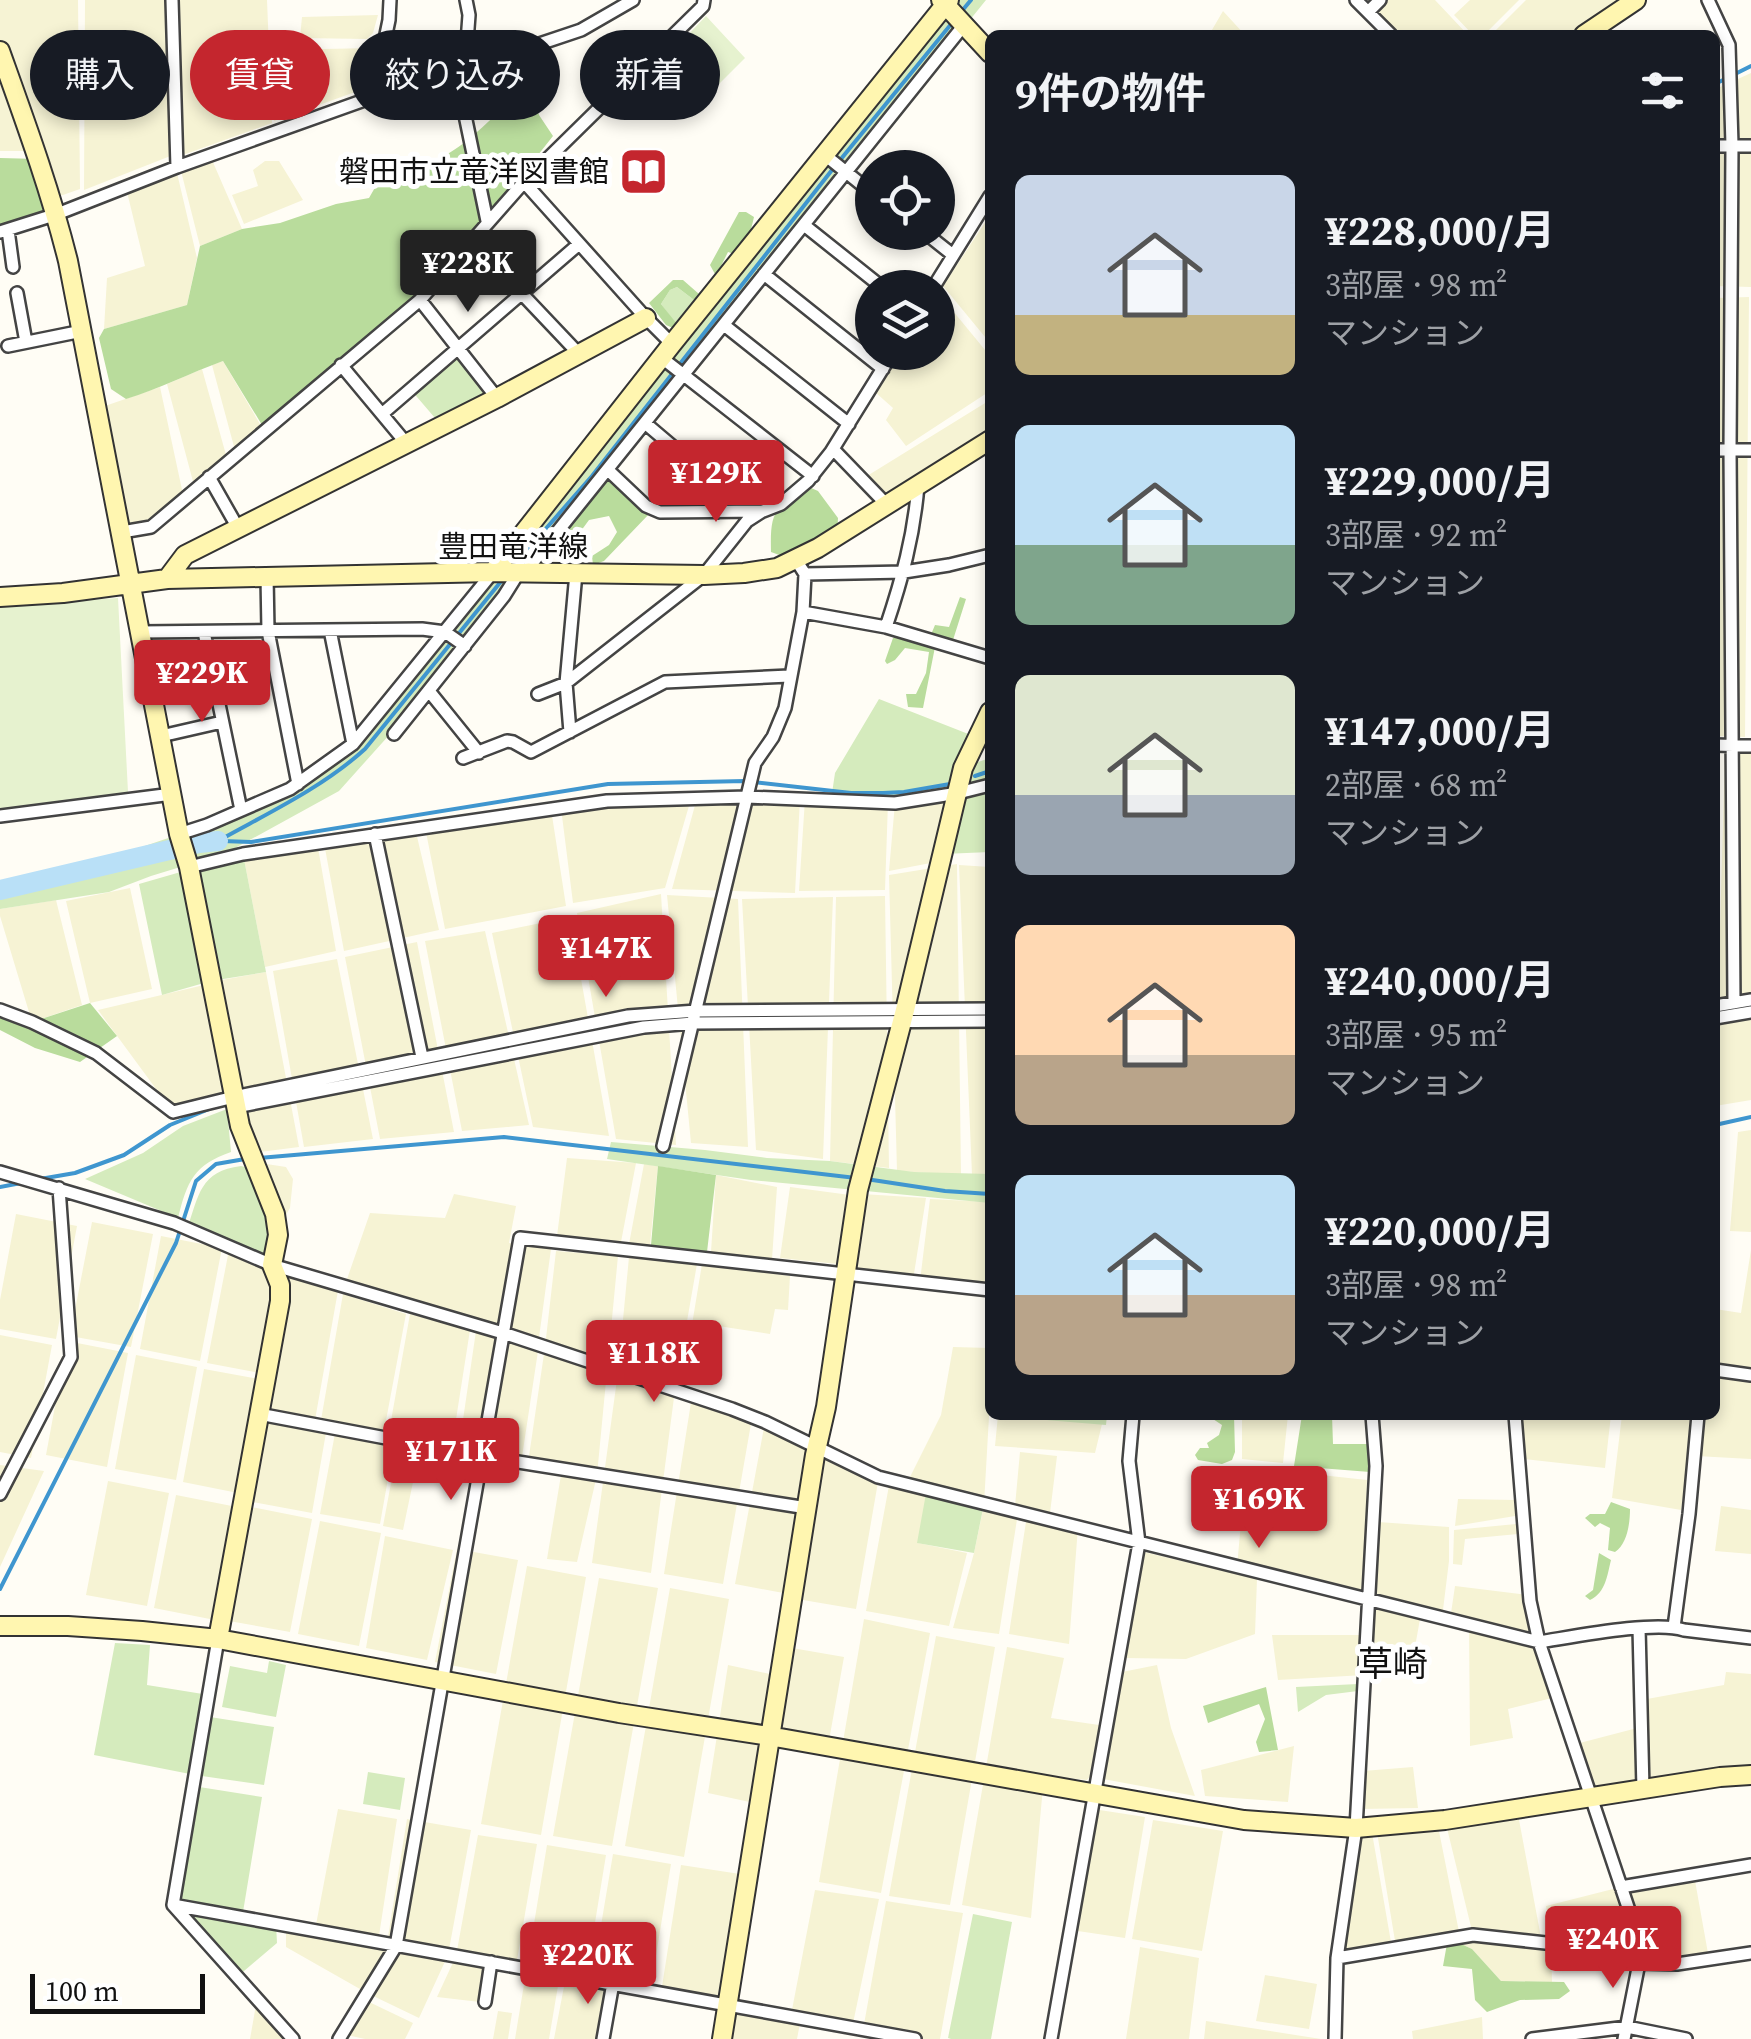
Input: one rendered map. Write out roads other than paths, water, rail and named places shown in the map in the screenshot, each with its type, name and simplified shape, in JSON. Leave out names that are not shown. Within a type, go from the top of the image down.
[{"type":"street","points":[[172,0],[178,167]]},
{"type":"street","points":[[387,30],[390,0]]},
{"type":"street","points":[[466,0],[467,30]]},
{"type":"street","points":[[560,37],[581,30],[633,0]]},
{"type":"street","points":[[122,532],[152,527],[420,300],[487,221],[703,6],[704,0]]},
{"type":"street","points":[[1356,0],[1386,30]]},
{"type":"street","points":[[1368,12],[1380,0]]},
{"type":"street","points":[[1589,30],[1614,5],[1636,0]]},
{"type":"street","points":[[1708,0],[1728,45],[1732,146],[1734,1003]]},
{"type":"street","points":[[179,834],[298,784],[353,744],[946,2],[985,48]]},
{"type":"street","points":[[394,734],[964,25]]},
{"type":"street","points":[[0,51],[56,214],[240,1126],[275,1214],[278,1234],[272,1264],[280,1285],[280,1301],[173,1906]]},
{"type":"street","points":[[13,266],[4,231],[350,105]]},
{"type":"street","points":[[469,120],[487,221]]},
{"type":"street","points":[[1720,146],[1751,146]]},
{"type":"street","points":[[825,154],[855,180]]},
{"type":"street","points":[[524,182],[646,318],[683,376],[813,476]]},
{"type":"street","points":[[944,270],[985,204]]},
{"type":"street","points":[[804,225],[860,270]]},
{"type":"street","points":[[471,240],[579,354]]},
{"type":"street","points":[[382,414],[579,244]]},
{"type":"street","points":[[947,250],[953,255]]},
{"type":"street","points":[[764,274],[855,347]]},
{"type":"street","points":[[17,293],[26,342]]},
{"type":"street","points":[[420,300],[497,398]]},
{"type":"street","points":[[167,578],[185,554],[497,398],[646,318]]},
{"type":"street","points":[[724,324],[848,424]]},
{"type":"street","points":[[8,346],[82,331]]},
{"type":"street","points":[[341,365],[406,443]]},
{"type":"street","points":[[538,694],[566,683],[704,576],[747,521],[781,504],[813,476],[881,370]]},
{"type":"street","points":[[645,423],[711,479],[718,512]]},
{"type":"street","name":"豊田竜洋線","points":[[0,598],[167,578],[494,572],[704,576],[801,567],[887,505],[985,443]]},
{"type":"street","points":[[833,449],[887,505]]},
{"type":"street","points":[[1720,450],[1751,450]]},
{"type":"street","points":[[608,470],[646,506],[660,512],[762,512]]},
{"type":"street","points":[[210,477],[238,528]]},
{"type":"street","points":[[886,627],[904,572],[918,486]]},
{"type":"street","points":[[663,1146],[755,763],[773,737],[784,708],[803,612],[801,567],[904,572],[985,555]]},
{"type":"street","points":[[570,732],[566,683],[576,573]]},
{"type":"street","points":[[266,576],[268,631],[298,784]]},
{"type":"street","points":[[803,612],[886,627],[985,657]]},
{"type":"street","points":[[140,632],[422,629],[445,632],[465,646]]},
{"type":"street","points":[[330,630],[353,744]]},
{"type":"street","points":[[204,632],[240,810]]},
{"type":"street","points":[[463,758],[508,742],[532,752],[665,682],[789,676]]},
{"type":"street","points":[[428,690],[478,753]]},
{"type":"street","points":[[161,736],[222,722]]},
{"type":"street","points":[[722,2039],[858,1190],[963,768],[985,722]]},
{"type":"street","points":[[1720,746],[1751,746]]},
{"type":"street","points":[[188,867],[243,854],[606,800],[747,796],[895,803],[985,786]]},
{"type":"street","points":[[0,816],[172,794]]},
{"type":"street","points":[[375,834],[422,1057]]},
{"type":"street","points":[[1720,1005],[1751,1000]]},
{"type":"street","points":[[903,1016],[985,1009]]},
{"type":"street","points":[[0,1010],[96,1053],[173,1112],[694,1017]]},
{"type":"street","points":[[1720,1017],[1751,1012]]},
{"type":"street","points":[[235,1102],[422,1057],[628,1016],[903,1016],[985,1021]]},
{"type":"street","points":[[0,1172],[174,1224],[272,1264],[732,1409],[878,1478],[1538,1642],[1674,1627],[1751,1638]]},
{"type":"street","points":[[0,1494],[72,1356],[59,1188]]},
{"type":"street","points":[[339,2039],[396,1946],[520,1238],[985,1289]]},
{"type":"street","points":[[1720,1371],[1751,1375]]},
{"type":"street","points":[[259,1414],[481,1456],[806,1508]]},
{"type":"street","points":[[1052,2039],[1139,1542],[1129,1462],[1133,1420]]},
{"type":"street","points":[[1335,2039],[1337,1958],[1356,1828],[1376,1466],[1372,1420]]},
{"type":"street","points":[[1515,1420],[1530,1600],[1538,1642],[1639,1940],[1639,1962],[1625,2033]]},
{"type":"street","points":[[1674,1627],[1690,1514],[1698,1420]]},
{"type":"street","points":[[0,1626],[142,1630],[218,1640],[620,1713],[1244,1820],[1296,1825],[1356,1828],[1445,1820],[1751,1775]]},
{"type":"street","points":[[1639,1628],[1642,1789]]},
{"type":"street","points":[[1621,1887],[1751,1865]]},
{"type":"street","points":[[173,1906],[916,2039]]},
{"type":"street","points":[[173,1906],[293,2039]]},
{"type":"street","points":[[1337,1958],[1473,1936],[1573,1946],[1639,1940]]},
{"type":"street","points":[[1639,1962],[1677,1964],[1751,1953]]},
{"type":"street","points":[[485,2002],[491,1962]]},
{"type":"street","points":[[602,2039],[613,1984]]},
{"type":"street","points":[[1532,2039],[1625,2033],[1686,2039]]},
{"type":"waterway","points":[[961,12],[971,0]]},
{"type":"waterway","points":[[515,564],[592,476],[952,23]]},
{"type":"waterway","points":[[1720,82],[1751,66]]},
{"type":"waterway","points":[[218,841],[313,788],[365,749],[503,579]]},
{"type":"waterway","points":[[975,776],[985,773]]},
{"type":"waterway","points":[[222,841],[251,842],[608,784],[745,781],[851,793],[904,792],[950,784]]},
{"type":"waterway","points":[[0,890],[218,841]]},
{"type":"waterway","points":[[40,1179],[75,1173],[124,1155],[170,1125],[214,1107]]},
{"type":"waterway","points":[[1720,1124],[1751,1117]]},
{"type":"waterway","points":[[259,1158],[504,1137],[856,1178]]},
{"type":"waterway","points":[[0,1589],[176,1243],[196,1181],[216,1164],[245,1159]]},
{"type":"waterway","points":[[866,1179],[985,1194]]},
{"type":"waterway","points":[[0,1187],[21,1183]]},
{"type":"place","name":"磐田市立竜洋図書館","points":[[644,171]]},
{"type":"district","name":"草崎","points":[[1393,1664]]}]
